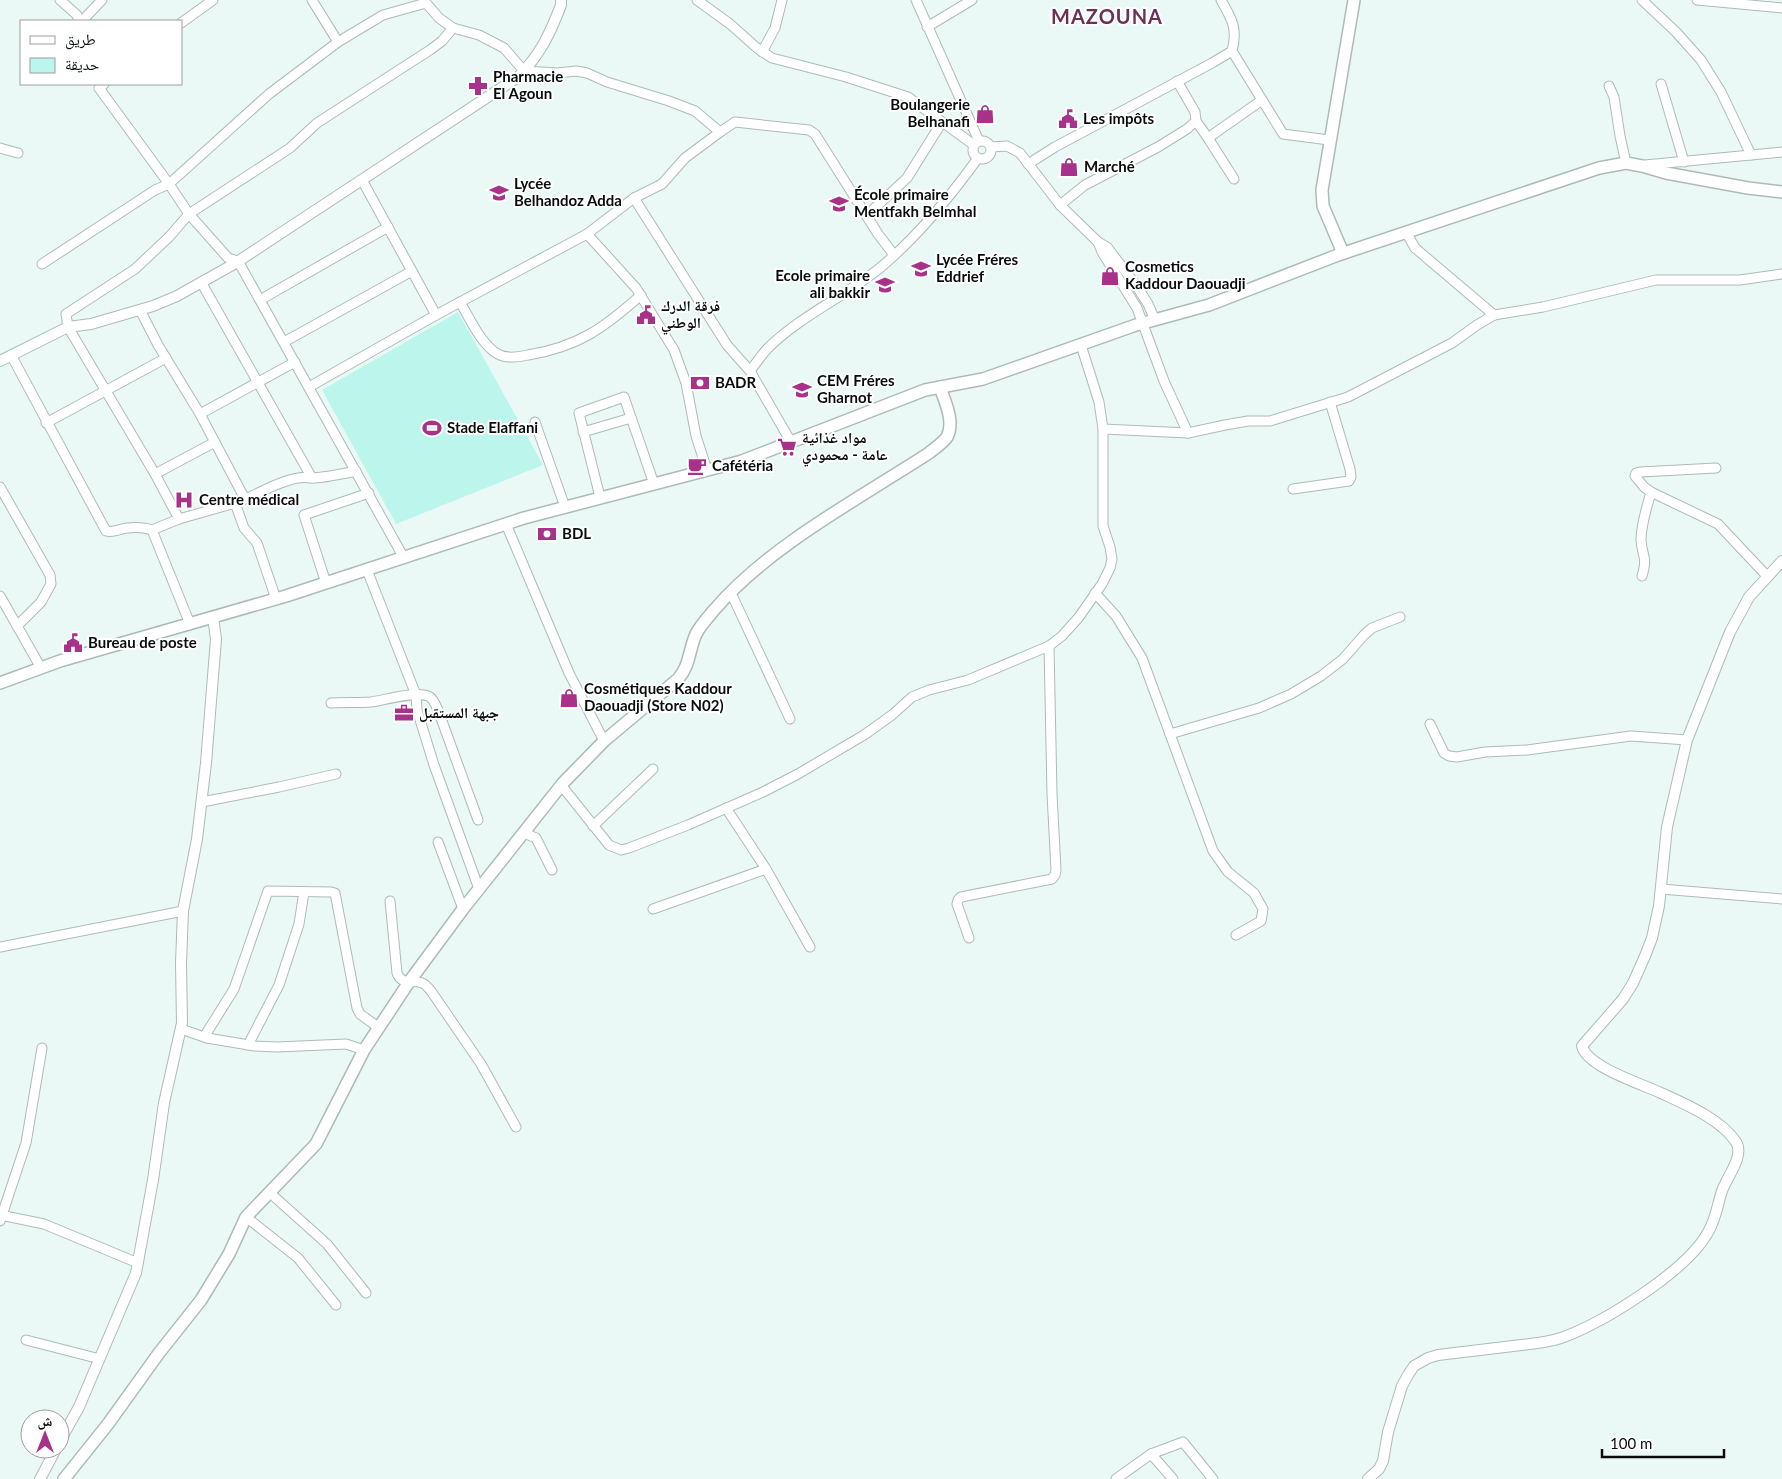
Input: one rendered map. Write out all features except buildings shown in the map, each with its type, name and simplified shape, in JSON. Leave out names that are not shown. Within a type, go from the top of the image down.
[{"type":"main road","points":[[1343,253],[1323,206],[1322,190],[1354,0]]},
{"type":"main road","points":[[0,683],[41,668],[276,599],[506,524],[600,497],[742,461],[925,390],[983,379],[1143,323],[1209,305],[1343,253],[1599,168],[1626,163],[1675,175],[1782,192]]},
{"type":"main road","points":[[64,1479],[108,1424],[159,1353],[201,1300],[229,1254],[246,1217],[316,1144],[364,1050],[378,1027],[463,909],[561,785],[604,741],[678,679],[685,671],[696,633],[715,609],[731,593],[778,552],[929,453],[946,438],[950,429],[950,420],[940,387]]},
{"type":"street","points":[[60,0],[80,20]]},
{"type":"street","points":[[82,20],[102,0]]},
{"type":"street","points":[[182,22],[213,0]]},
{"type":"street","points":[[312,0],[338,42]]},
{"type":"street","points":[[0,361],[68,328],[140,310],[177,296],[238,261],[518,77],[534,60],[550,33],[560,0]]},
{"type":"street","points":[[697,0],[772,58],[846,77],[908,97],[942,122],[976,143],[985,141],[991,147],[991,153],[987,158],[978,158]]},
{"type":"street","points":[[762,52],[775,28],[782,0]]},
{"type":"street","points":[[916,0],[976,143],[973,151],[978,158]]},
{"type":"street","points":[[927,27],[972,0]]},
{"type":"street","points":[[1222,0],[1233,22],[1235,38],[1232,51],[1283,134],[1330,140]]},
{"type":"street","points":[[1642,0],[1676,32],[1701,60],[1721,92],[1751,155]]},
{"type":"street","points":[[1697,0],[1782,8]]},
{"type":"street","points":[[42,264],[155,190],[169,184],[269,94],[338,42],[383,15],[425,2],[439,18],[453,28],[479,35],[504,48],[524,71],[587,72],[607,82],[695,111],[720,132]]},
{"type":"street","points":[[179,519],[155,474],[68,328],[66,314],[135,269],[169,237],[189,214],[290,148],[318,123],[430,50],[442,41],[453,28]]},
{"type":"street","points":[[1028,164],[1055,147],[1232,51]]},
{"type":"street","points":[[1177,81],[1195,112],[1196,121],[1234,179]]},
{"type":"street","points":[[1662,84],[1684,162]]},
{"type":"street","points":[[99,85],[189,214],[228,258],[238,261],[404,558]]},
{"type":"street","points":[[1608,86],[1614,97],[1626,163]]},
{"type":"street","points":[[1208,138],[1262,100]]},
{"type":"street","points":[[1060,205],[1085,185],[1158,147],[1187,129],[1196,121]]},
{"type":"street","points":[[309,387],[436,315],[587,234],[634,198],[662,184],[685,158],[735,122],[810,130],[815,134],[878,234],[894,255]]},
{"type":"street","points":[[867,215],[907,178],[942,122]]},
{"type":"street","points":[[991,147],[1007,146],[1020,153],[1060,205],[1098,242],[1107,247],[1138,288],[1155,320]]},
{"type":"street","points":[[0,148],[18,153]]},
{"type":"street","points":[[1642,166],[1782,152]]},
{"type":"street","points":[[750,371],[769,347],[805,319],[880,268],[894,255],[926,222],[963,179],[978,158]]},
{"type":"street","points":[[362,180],[436,315]]},
{"type":"street","points":[[634,198],[727,346],[750,371],[791,442]]},
{"type":"street","points":[[260,300],[388,227]]},
{"type":"street","points":[[1406,232],[1414,248],[1494,316]]},
{"type":"street","points":[[587,234],[636,288],[674,350],[686,383],[696,436],[707,470]]},
{"type":"street","points":[[1098,242],[1102,252],[1137,308],[1164,381],[1188,433]]},
{"type":"street","points":[[284,342],[412,271]]},
{"type":"street","points":[[1104,429],[1188,433],[1225,424],[1270,421],[1348,397],[1452,344],[1477,325],[1494,316],[1543,307],[1656,280],[1740,280],[1782,274]]},
{"type":"street","points":[[201,282],[312,478]]},
{"type":"street","points":[[460,302],[485,343],[499,355],[516,357],[553,351],[590,335],[616,318],[641,295]]},
{"type":"street","points":[[140,310],[200,414],[245,499]]},
{"type":"street","points":[[561,785],[609,845],[621,850],[688,825],[763,792],[826,759],[892,715],[912,697],[929,690],[968,680],[1049,646],[1062,636],[1079,617],[1102,584],[1112,559],[1104,526],[1104,429],[1099,402],[1081,345]]},
{"type":"street","points":[[11,356],[106,531],[112,533],[125,528],[144,527],[152,530],[179,519],[235,503],[286,481],[300,477],[312,478],[356,471]]},
{"type":"street","points":[[46,423],[166,358]]},
{"type":"street","points":[[200,414],[295,362]]},
{"type":"street","points":[[600,497],[579,414],[624,397],[654,484]]},
{"type":"street","points":[[1293,489],[1349,481],[1351,477],[1330,402]]},
{"type":"street","points":[[584,432],[631,418]]},
{"type":"street","points":[[534,422],[564,507]]},
{"type":"street","points":[[155,474],[215,442]]},
{"type":"street","points":[[1716,468],[1636,473],[1635,476],[1651,492],[1718,524],[1767,576]]},
{"type":"street","points":[[0,487],[50,576],[51,584],[41,602],[17,626]]},
{"type":"street","points":[[1642,576],[1646,563],[1641,542],[1642,531],[1651,492]]},
{"type":"street","points":[[326,583],[304,515],[369,494]]},
{"type":"street","points":[[235,503],[244,528],[257,543],[276,599]]},
{"type":"street","points":[[506,524],[569,673],[604,741]]},
{"type":"street","points":[[152,530],[190,624]]},
{"type":"street","points":[[1368,1479],[1379,1469],[1402,1386],[1414,1366],[1438,1355],[1534,1344],[1560,1338],[1586,1327],[1642,1295],[1682,1264],[1699,1246],[1715,1219],[1722,1191],[1738,1155],[1737,1144],[1728,1132],[1716,1122],[1661,1092],[1620,1076],[1586,1056],[1582,1046],[1615,1010],[1633,983],[1652,938],[1659,906],[1667,827],[1687,740],[1730,632],[1749,596],[1782,560]]},
{"type":"street","points":[[367,570],[416,695],[417,710],[434,764],[479,889]]},
{"type":"street","points":[[1095,592],[1116,616],[1142,658],[1213,851],[1228,872],[1254,893],[1263,909],[1261,920],[1236,935]]},
{"type":"street","points":[[731,593],[790,719]]},
{"type":"street","points":[[0,596],[41,668]]},
{"type":"street","points":[[70,1423],[79,1407],[136,1273],[153,1180],[164,1103],[181,1029],[183,911],[197,839],[206,763],[216,640],[213,617]]},
{"type":"street","points":[[1170,734],[1259,708],[1291,694],[1321,676],[1343,659],[1372,628],[1400,617]]},
{"type":"street","points":[[970,938],[957,904],[961,897],[1052,879],[1055,876],[1049,646]]},
{"type":"street","points":[[331,703],[369,702],[416,695],[426,696],[434,701],[478,820]]},
{"type":"street","points":[[1430,724],[1444,752],[1449,756],[1457,757],[1485,752],[1527,750],[1631,736],[1687,740]]},
{"type":"street","points":[[593,826],[653,770]]},
{"type":"street","points":[[202,802],[336,774]]},
{"type":"street","points":[[726,808],[766,869],[810,947]]},
{"type":"street","points":[[524,833],[536,838],[552,870]]},
{"type":"street","points":[[438,842],[463,909]]},
{"type":"street","points":[[653,909],[766,869]]},
{"type":"street","points":[[1661,889],[1782,899]]},
{"type":"street","points":[[204,1037],[234,989],[268,891],[335,893],[338,900],[357,1008],[360,1014],[378,1027]]},
{"type":"street","points":[[248,1045],[279,985],[299,924],[304,892]]},
{"type":"street","points":[[390,901],[397,973],[402,980],[423,983],[431,991],[481,1064],[516,1127]]},
{"type":"street","points":[[0,947],[183,911]]},
{"type":"street","points":[[181,1029],[204,1037],[248,1045],[277,1047],[346,1044],[364,1050]]},
{"type":"street","points":[[42,1048],[26,1143],[1,1217],[44,1224],[138,1263]]},
{"type":"street","points":[[269,1192],[327,1244],[366,1293]]},
{"type":"street","points":[[246,1217],[298,1258],[336,1305]]},
{"type":"street","points":[[26,1340],[100,1359]]},
{"type":"street","points":[[1116,1479],[1151,1454],[1183,1442],[1213,1479]]},
{"type":"street","points":[[1151,1454],[1173,1479]]},
{"type":"street","points":[[40,1479],[51,1459]]},
{"type":"green space","name":"Stade Elaffani","points":[[458,312],[543,465],[396,524],[322,390]]},
{"type":"place","name":"Pharmacie El Agoun","points":[[478,86]]},
{"type":"place","name":"Boulangerie Belhanafi","points":[[985,114]]},
{"type":"place","name":"Les impôts","points":[[1068,119]]},
{"type":"place","name":"Marché","points":[[1069,167]]},
{"type":"place","name":"Lycée Belhandoz Adda","points":[[499,193]]},
{"type":"place","name":"École primaire Mentfakh Belmhal","points":[[839,204]]},
{"type":"place","name":"Lycée Fréres Eddrief","points":[[921,269]]},
{"type":"place","name":"Cosmetics Kaddour Daouadji","points":[[1110,276]]},
{"type":"place","name":"Ecole primaire ali bakkir","points":[[885,285]]},
{"type":"place","name":"فرقة الدرك الوطني","points":[[646,315]]},
{"type":"place","name":"BADR","points":[[700,383]]},
{"type":"place","name":"CEM Fréres Gharnot","points":[[802,390]]},
{"type":"place","name":"Stade Elaffani","points":[[432,428]]},
{"type":"place","name":"مواد غذائية عامة - محمودي","points":[[787,447]]},
{"type":"place","name":"Cafétéria","points":[[697,466]]},
{"type":"place","name":"Centre médical","points":[[184,500]]},
{"type":"place","name":"BDL","points":[[547,534]]},
{"type":"place","name":"Bureau de poste","points":[[73,643]]},
{"type":"place","name":"Cosmétiques Kaddour Daouadji (Store N02)","points":[[569,698]]},
{"type":"place","name":"جبهة المستقبل","points":[[404,713]]},
{"type":"district","name":"MAZOUNA","points":[[1107,17]]}]
